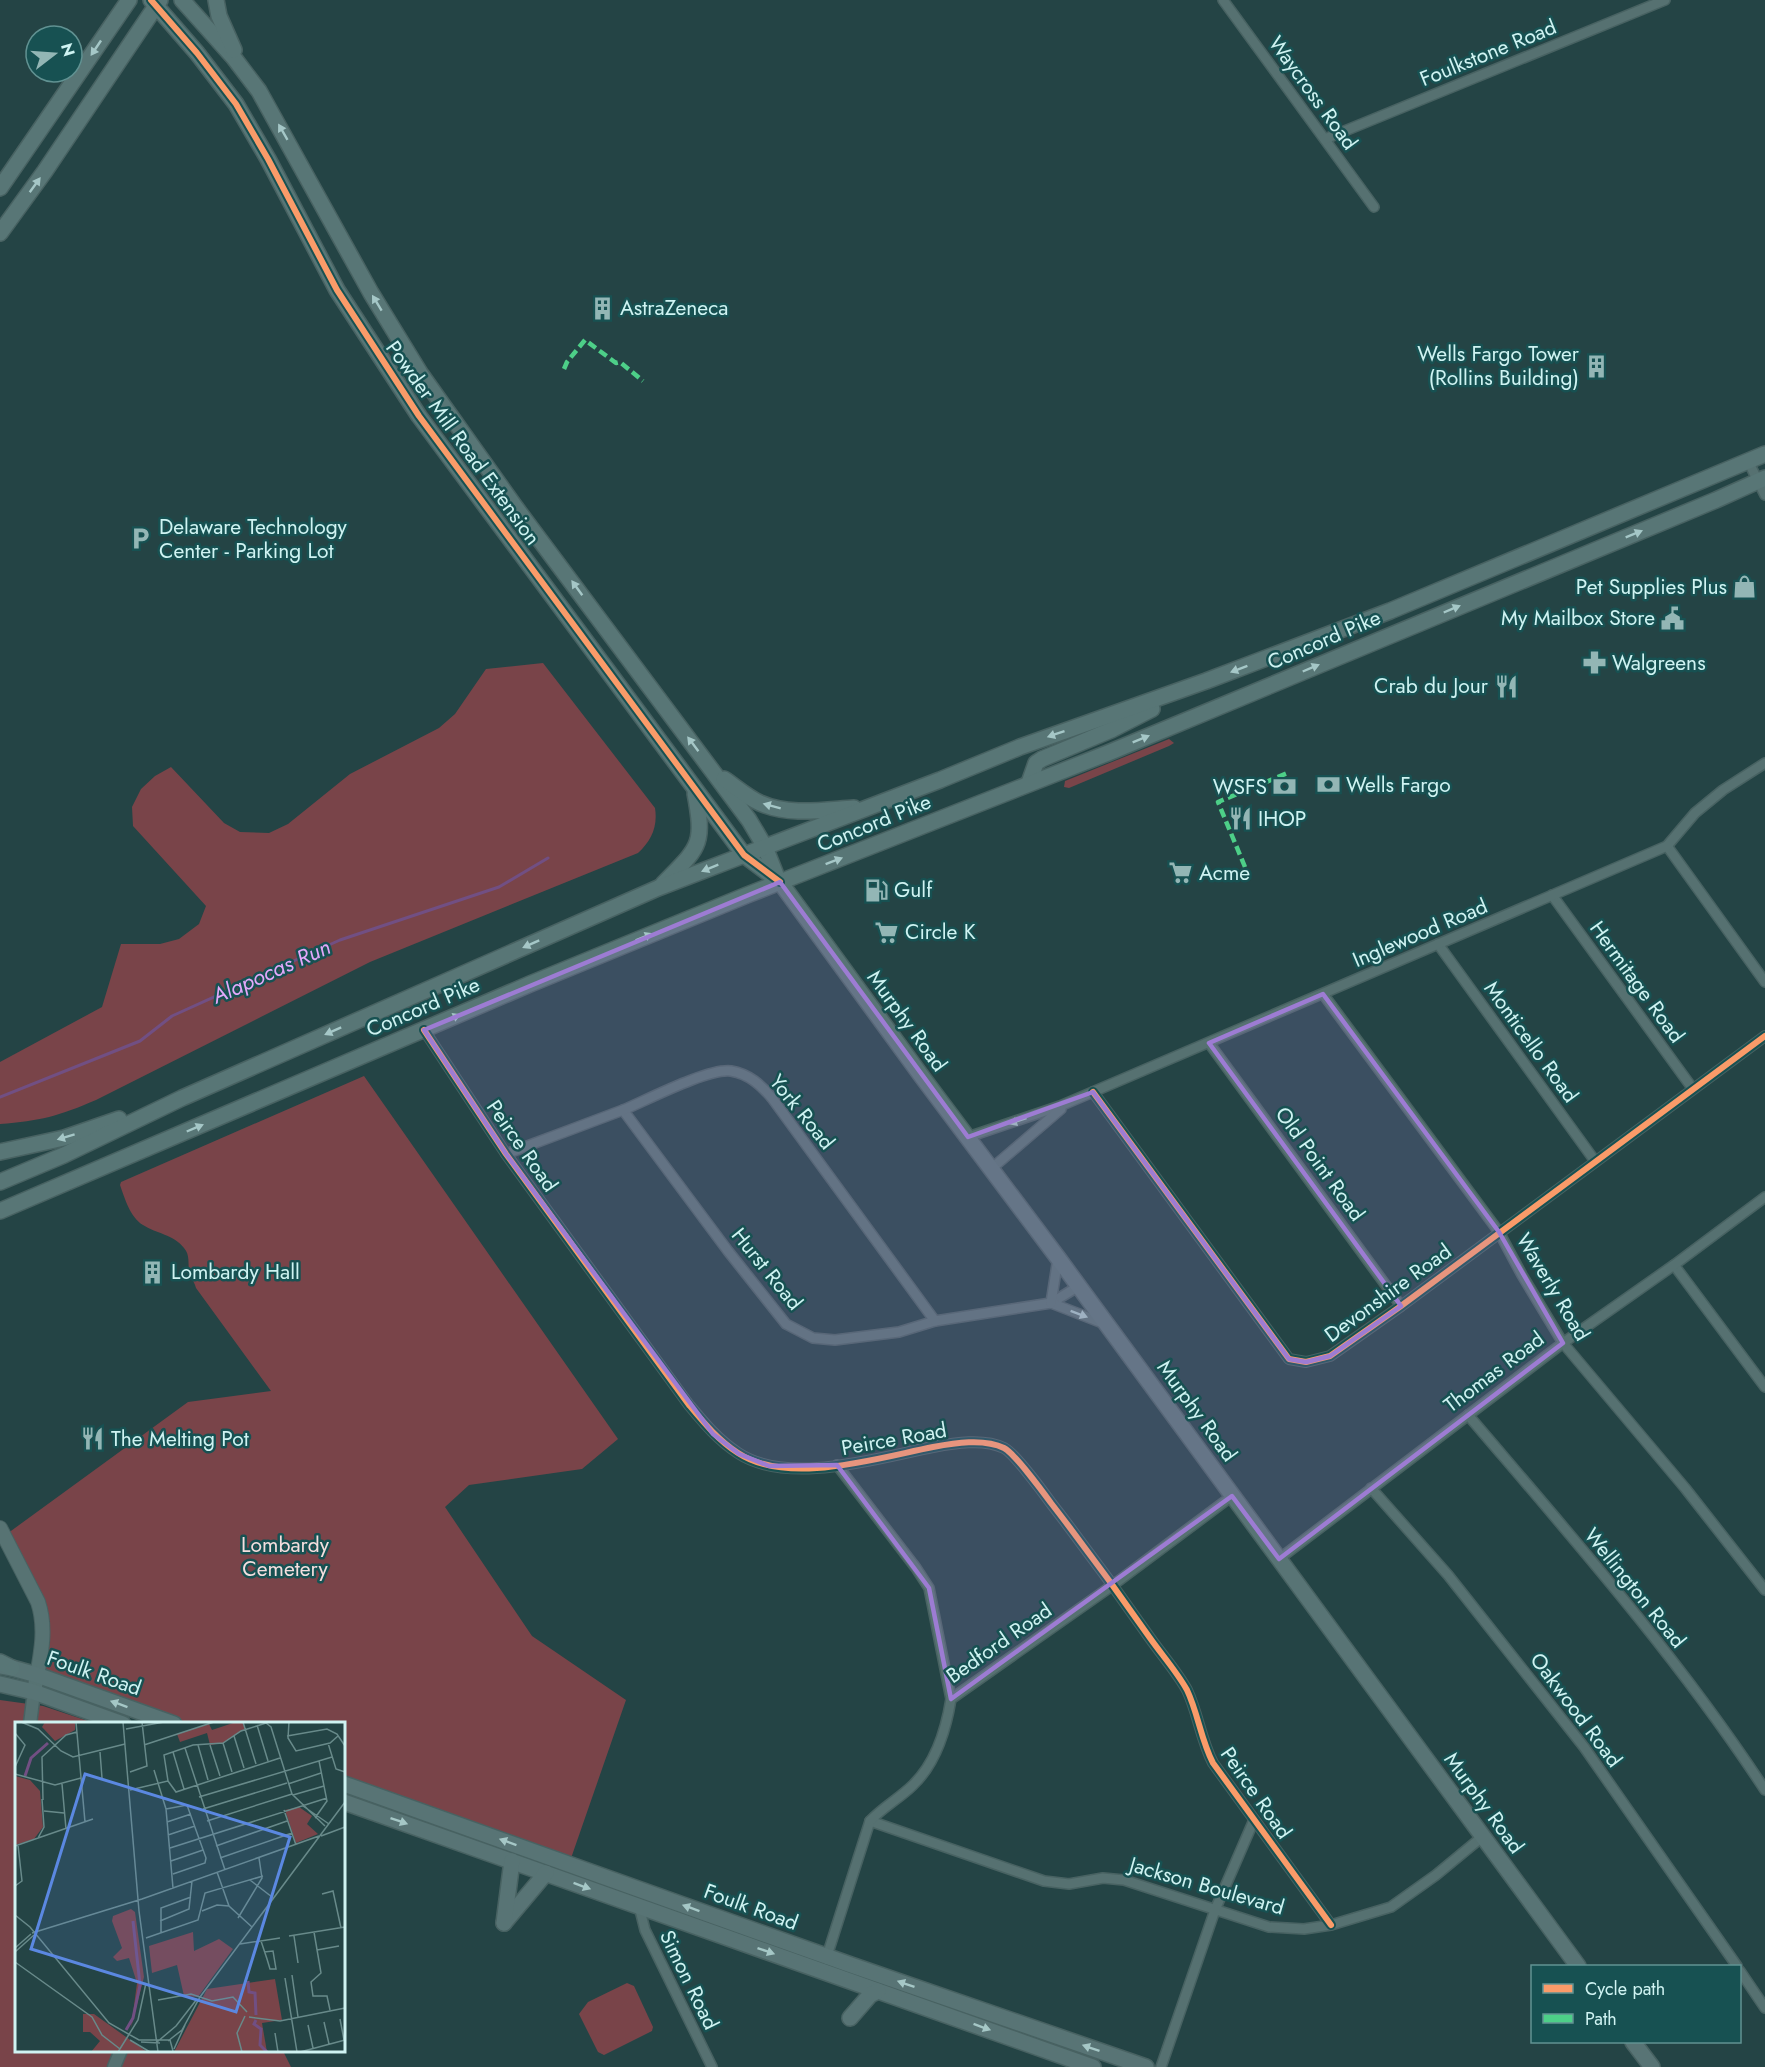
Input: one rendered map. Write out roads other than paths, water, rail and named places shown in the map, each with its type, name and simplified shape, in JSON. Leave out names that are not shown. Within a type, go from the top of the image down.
[{"type":"highway","points":[[0,188],[129,0]]},
{"type":"highway","name":"Powder Mill Road Extension","points":[[182,0],[234,58],[259,91],[365,284],[420,372],[516,508],[749,820],[765,847],[780,882]]},
{"type":"highway","points":[[216,0],[219,16],[233,48],[259,91]]},
{"type":"highway","points":[[0,232],[45,171],[156,2]]},
{"type":"highway","name":"Powder Mill Road Extension","points":[[156,2],[236,104],[268,159],[337,290],[419,416],[744,855],[780,882]]},
{"type":"highway","name":"Concord Pike","points":[[0,1182],[64,1155],[182,1098],[658,888],[1020,747],[1206,681],[1390,611],[1765,453]]},
{"type":"highway","name":"Concord Pike","points":[[0,1211],[530,984],[1256,692],[1520,580],[1763,484]]},
{"type":"highway","points":[[1029,783],[1036,763],[1042,759],[1110,730],[1206,681]]},
{"type":"highway","points":[[715,773],[750,798],[792,811],[872,806]]},
{"type":"highway","points":[[658,888],[691,855],[699,839],[699,812],[694,787]]},
{"type":"highway","points":[[0,1152],[64,1138],[182,1098]]},
{"type":"main road","name":"Murphy Road","points":[[780,882],[1577,1965]]},
{"type":"main road","points":[[0,1528],[38,1602],[42,1615],[43,1633],[34,1692]]},
{"type":"main road","name":"Foulk Road","points":[[4,1665],[168,1722]]},
{"type":"main road","name":"Foulk Road","points":[[0,1684],[34,1692],[117,1722]]},
{"type":"main road","name":"Foulk Road","points":[[345,1784],[825,1956],[1146,2067]]},
{"type":"main road","name":"Foulk Road","points":[[345,1802],[1093,2067]]},
{"type":"main road","points":[[512,1861],[504,1923],[546,1873]]},
{"type":"main road","points":[[850,2018],[870,1995],[878,1991]]},
{"type":"main road","points":[[1634,2043],[1652,2067]]},
{"type":"street","name":"Waycross Road","points":[[1223,0],[1374,207]]},
{"type":"street","name":"Foulkstone Road","points":[[1325,139],[1665,0]]},
{"type":"street","points":[[1748,461],[1763,484]]},
{"type":"street","name":"Inglewood Road","points":[[968,1137],[1068,1103],[1668,846],[1695,813],[1723,790],[1765,764]]},
{"type":"street","points":[[1668,846],[1765,982]]},
{"type":"street","name":"Hermitage Road","points":[[1552,895],[1693,1089]]},
{"type":"street","name":"Monticello Road","points":[[1438,944],[1595,1161]]},
{"type":"street","name":"Waverly Road","points":[[1323,994],[1499,1233],[1563,1342],[1685,1488],[1765,1590]]},
{"type":"street","name":"Peirce Road","points":[[424,1030],[506,1154],[683,1397],[713,1434],[740,1454],[769,1466],[803,1469],[945,1445],[985,1442],[1006,1448],[1034,1480],[1113,1585],[1186,1689],[1213,1763],[1331,1925]]},
{"type":"street","name":"Devonshire Road","points":[[1093,1092],[1289,1359],[1306,1362],[1330,1356],[1401,1306],[1765,1036]]},
{"type":"street","name":"Old Point Road","points":[[1209,1043],[1401,1306]]},
{"type":"street","name":"York Road","points":[[506,1154],[623,1110],[714,1072],[731,1071],[749,1077],[760,1085],[935,1321]]},
{"type":"street","name":"Inglewood Road","points":[[992,1169],[1068,1103]]},
{"type":"street","name":"Hurst Road","points":[[623,1110],[728,1251],[786,1324],[813,1338],[835,1340],[898,1332],[935,1321],[1051,1303],[1079,1286]]},
{"type":"street","name":"Thomas Road","points":[[1279,1559],[1563,1342],[1674,1265],[1765,1197]]},
{"type":"street","points":[[1058,1258],[1051,1303],[1107,1325]]},
{"type":"street","points":[[1674,1265],[1765,1387]]},
{"type":"street","name":"Wellington Road","points":[[1468,1415],[1585,1552],[1694,1690],[1765,1790]]},
{"type":"street","points":[[837,1465],[929,1588],[951,1700]]},
{"type":"street","name":"Oakwood Road","points":[[1371,1488],[1448,1575],[1584,1747],[1736,1965]]},
{"type":"street","name":"Bedford Road","points":[[827,1973],[825,1956],[870,1821],[883,1807],[914,1785],[934,1759],[949,1715],[951,1700],[1113,1585],[1232,1496]]},
{"type":"street","points":[[30,1722],[34,1692]]},
{"type":"street","points":[[428,1831],[433,1816]]},
{"type":"street","points":[[1161,2067],[1215,1910],[1254,1820]]},
{"type":"street","name":"Jackson Boulevard","points":[[870,1821],[1044,1881],[1069,1884],[1103,1878],[1124,1880],[1269,1927],[1304,1929],[1331,1925],[1391,1907],[1436,1875],[1482,1837]]},
{"type":"street","name":"Simon Road","points":[[639,1906],[645,1930],[712,2067]]},
{"type":"street","points":[[1741,1972],[1765,2008]]},
{"type":"street","points":[[114,2067],[120,2052]]},
{"type":"waterway","name":"Alapocas Run","points":[[0,1097],[140,1041],[172,1016],[340,940],[499,887],[548,858]]},
{"type":"place","name":"AstraZeneca","points":[[602,308]]},
{"type":"place","name":"Wells Fargo Tower (Rollins Building)","points":[[1597,366]]},
{"type":"place","name":"Delaware Technology Center - Parking Lot","points":[[141,539]]},
{"type":"place","name":"Pet Supplies Plus","points":[[1745,587]]},
{"type":"place","name":"My Mailbox Store","points":[[1673,618]]},
{"type":"place","name":"Walgreens","points":[[1594,663]]},
{"type":"place","name":"Crab du Jour","points":[[1506,686]]},
{"type":"place","name":"Wells Fargo","points":[[1328,785]]},
{"type":"place","name":"WSFS","points":[[1285,787]]},
{"type":"place","name":"IHOP","points":[[1240,819]]},
{"type":"place","name":"Acme","points":[[1181,873]]},
{"type":"place","name":"Gulf","points":[[876,890]]},
{"type":"place","name":"Circle K","points":[[887,932]]},
{"type":"place","name":"Lombardy Hall","points":[[153,1272]]},
{"type":"place","name":"The Melting Pot","points":[[93,1439]]},
{"type":"park label","name":"Lombardy Cemetery","points":[[285,1557]]}]
